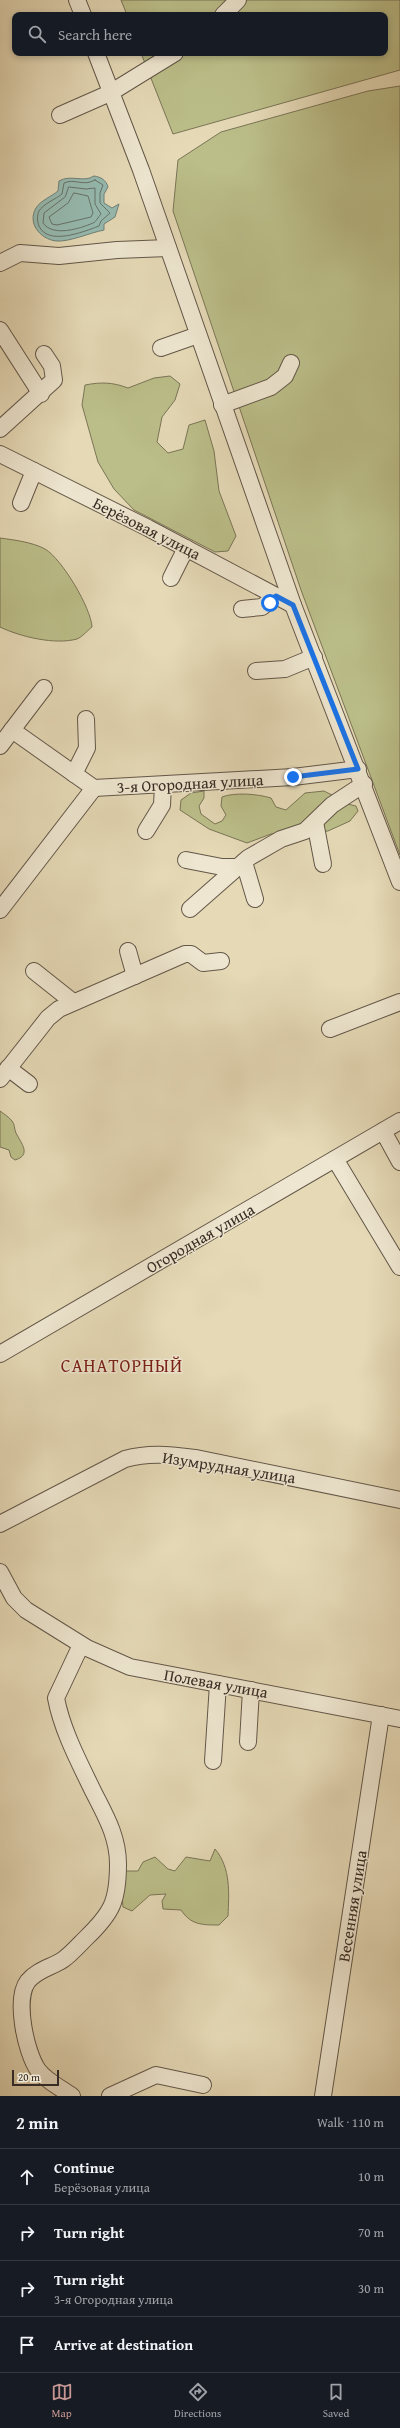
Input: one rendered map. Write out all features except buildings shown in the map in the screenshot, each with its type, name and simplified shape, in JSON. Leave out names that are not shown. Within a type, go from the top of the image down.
[{"type":"street","points":[[77,0],[82,12]]},
{"type":"street","points":[[226,12],[238,0]]},
{"type":"street","points":[[97,56],[168,248],[293,605],[361,777],[400,882]]},
{"type":"street","points":[[60,115],[110,93],[170,56]]},
{"type":"street","points":[[0,263],[20,253],[59,256],[117,250],[168,248]]},
{"type":"street","points":[[0,330],[41,394]]},
{"type":"street","points":[[161,348],[198,335]]},
{"type":"street","points":[[0,429],[41,394],[54,380],[54,375],[44,354]]},
{"type":"street","points":[[222,405],[271,387],[285,376],[291,363]]},
{"type":"street","name":"Берёзовая улица","points":[[0,454],[186,548],[293,605]]},
{"type":"street","points":[[21,503],[34,471]]},
{"type":"street","points":[[171,578],[186,548]]},
{"type":"street","points":[[242,609],[262,607],[276,596]]},
{"type":"street","points":[[256,671],[285,669],[314,657]]},
{"type":"street","points":[[0,910],[50,836],[94,788],[74,774],[6,734],[44,688]]},
{"type":"street","points":[[74,774],[87,748],[86,719]]},
{"type":"street","name":"3-я Огородная улица","points":[[94,788],[163,785],[247,774],[361,777]]},
{"type":"street","points":[[190,909],[242,865],[281,839],[305,831],[361,777]]},
{"type":"street","points":[[146,831],[162,805],[163,785]]},
{"type":"street","points":[[315,822],[323,864]]},
{"type":"street","points":[[186,860],[222,867],[242,865]]},
{"type":"street","points":[[242,865],[255,899]]},
{"type":"street","points":[[128,951],[135,976]]},
{"type":"street","points":[[29,1084],[4,1074],[48,1018],[73,1002],[181,956],[191,954],[203,963],[221,961]]},
{"type":"street","points":[[34,971],[73,1002]]},
{"type":"street","points":[[330,1029],[400,1002]]},
{"type":"street","name":"Огородная улица","points":[[0,1354],[400,1121]]},
{"type":"street","points":[[383,1131],[400,1162]]},
{"type":"street","points":[[335,1159],[400,1267]]},
{"type":"street","name":"Изумрудная улица","points":[[0,1524],[125,1459],[142,1454],[166,1454],[196,1458],[400,1500]]},
{"type":"street","name":"Полевая улица","points":[[0,1572],[14,1598],[42,1620],[81,1645],[130,1667],[400,1719]]},
{"type":"street","points":[[72,2096],[47,2079],[38,2070],[21,2009],[24,1988],[29,1980],[35,1974],[63,1960],[79,1946],[109,1915],[115,1900],[118,1864],[112,1828],[80,1763],[56,1698],[81,1645]]},
{"type":"street","points":[[213,1761],[218,1684]]},
{"type":"street","points":[[248,1742],[250,1690]]},
{"type":"street","name":"Весенняя улица","points":[[323,2096],[381,1715]]},
{"type":"street","points":[[110,2096],[150,2077],[161,2074],[203,2085]]},
{"type":"green space","points":[[121,0],[400,0],[400,70],[173,134],[142,56],[388,56],[388,12],[126,12]]},
{"type":"green space","points":[[400,86],[400,855],[301,590],[173,211],[178,160],[221,132],[368,91]]},
{"type":"green space","points":[[170,376],[180,384],[175,400],[162,417],[157,442],[168,453],[183,449],[189,425],[205,420],[214,451],[219,491],[236,536],[228,551],[215,552],[134,510],[114,489],[98,462],[82,405],[85,385],[106,383],[128,388],[154,378]]},
{"type":"green space","points":[[0,538],[34,545],[45,549],[52,554],[67,573],[81,597],[87,608],[92,627],[77,639],[59,641],[28,637],[0,627]]},
{"type":"green space","points":[[204,791],[204,798],[199,806],[201,814],[215,824],[222,821],[226,815],[221,806],[222,797],[233,794],[260,795],[271,798],[276,807],[286,810],[305,793],[324,791],[334,796],[339,802],[356,806],[358,811],[350,821],[328,831],[304,834],[271,834],[247,843],[209,829],[180,810],[181,800],[191,793]]},
{"type":"green space","points":[[0,1111],[13,1122],[16,1133],[24,1148],[23,1155],[15,1160],[11,1157],[9,1150],[0,1147]]},
{"type":"green space","points":[[215,1849],[224,1864],[229,1890],[228,1916],[219,1925],[197,1923],[189,1919],[181,1910],[163,1909],[162,1901],[166,1894],[150,1895],[132,1911],[123,1907],[121,1884],[123,1871],[138,1871],[143,1862],[155,1857],[168,1869],[175,1871],[186,1857],[210,1861]]},
{"type":"water","points":[[94,176],[103,179],[108,187],[104,194],[104,203],[112,208],[119,204],[115,217],[104,224],[104,230],[61,241],[50,240],[40,234],[34,225],[33,219],[36,208],[40,203],[58,191],[59,181],[68,178],[86,179]]},
{"type":"district","name":"САНАТОРНЫЙ","points":[[122,1365]]},
{"type":"route","points":[[270,603],[276,596],[293,605],[358,769],[293,777]]}]
